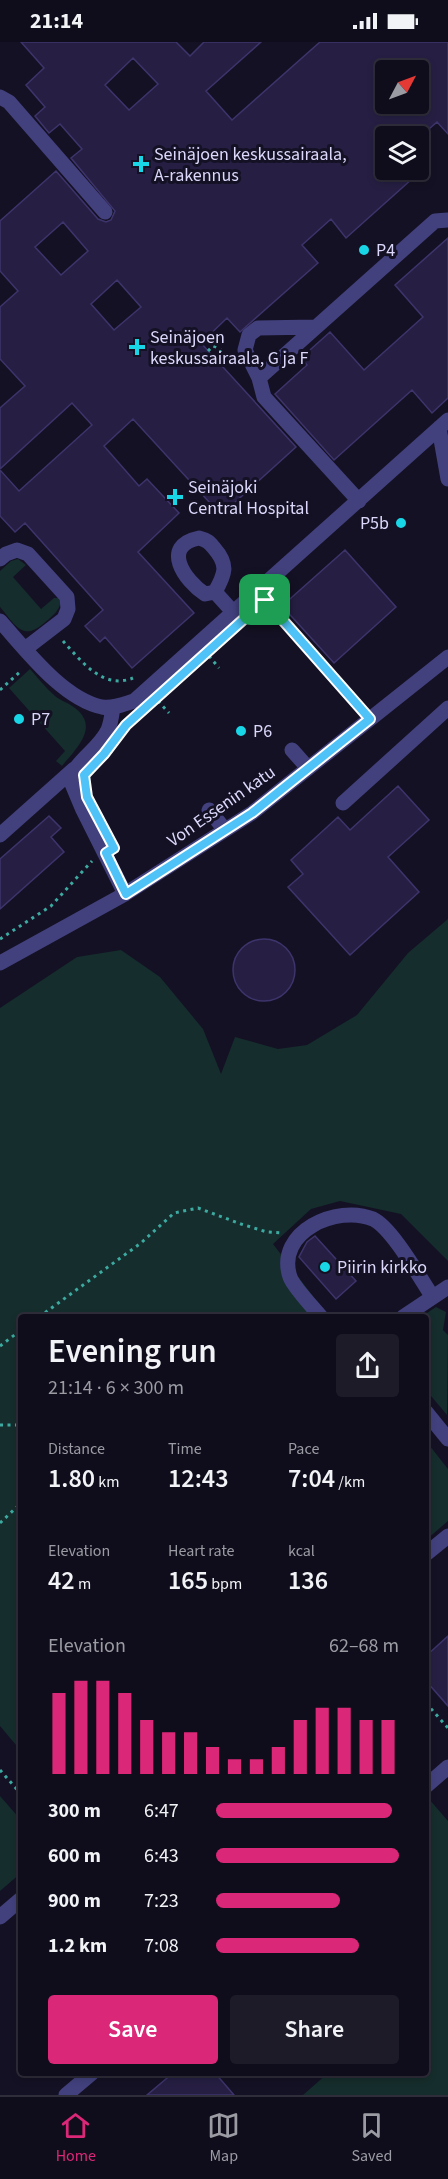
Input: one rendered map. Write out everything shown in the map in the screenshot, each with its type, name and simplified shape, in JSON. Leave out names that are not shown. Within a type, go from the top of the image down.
[{"type":"street","points":[[0,97],[9,102],[105,212]]},
{"type":"street","points":[[259,378],[435,222],[448,220]]},
{"type":"street","points":[[315,327],[258,328],[249,335],[245,350],[259,378],[264,397],[359,501]]},
{"type":"street","points":[[0,621],[65,689],[87,702],[103,707],[113,707],[134,701],[444,424]]},
{"type":"street","points":[[444,424],[448,479]]},
{"type":"street","points":[[0,559],[17,550],[28,554],[67,597],[68,609],[64,619],[25,649]]},
{"type":"street","points":[[215,592],[234,614]]},
{"type":"street","name":"Von Essenin katu","points":[[0,963],[126,894],[252,813],[448,657]]},
{"type":"street","points":[[0,835],[74,769],[105,735],[109,729],[113,707]]},
{"type":"street","points":[[343,803],[448,708]]},
{"type":"street","points":[[292,750],[308,768]]},
{"type":"street","points":[[74,769],[70,779],[73,789],[126,894]]},
{"type":"street","points":[[209,810],[225,830]]},
{"type":"street","points":[[319,1314],[290,1279],[287,1256],[293,1244],[317,1222],[343,1214],[375,1220],[442,1294],[408,1314]]},
{"type":"street","points":[[429,1416],[448,1439]]},
{"type":"street","points":[[429,1552],[448,1536]]},
{"type":"street","points":[[429,1783],[448,1767]]},
{"type":"street","points":[[0,1917],[18,1902]]},
{"type":"street","points":[[66,2095],[88,2076]]},
{"type":"path","points":[[265,600],[370,719]]},
{"type":"path","points":[[61,639],[88,668],[105,679],[121,682],[136,676]]},
{"type":"path","points":[[0,939],[51,906],[91,862],[106,853]]},
{"type":"path","points":[[43,1314],[141,1243],[174,1213],[198,1208],[267,1232],[303,1234]]},
{"type":"path","points":[[0,1346],[18,1332]]},
{"type":"path","points":[[0,1425],[18,1425]]},
{"type":"path","points":[[0,1522],[18,1506]]},
{"type":"path","points":[[429,1706],[448,1728]]},
{"type":"path","points":[[0,1770],[18,1791]]},
{"type":"green space","points":[[18,559],[26,565],[13,577],[41,609],[54,598],[59,598],[61,602],[51,617],[36,629],[29,631],[24,631],[14,624],[0,607],[0,571],[11,561]]},
{"type":"green space","points":[[30,669],[55,696],[75,708],[82,715],[85,723],[86,730],[83,738],[62,766],[56,761],[65,751],[9,688]]},
{"type":"green space","points":[[448,919],[448,1261],[401,1214],[340,1201],[311,1209],[273,1244],[327,1314],[18,1314],[18,1747],[0,1726],[0,1008],[77,957],[121,950],[160,977],[203,1029],[221,1074],[235,1037],[278,1049],[307,1045],[357,1015],[408,953]]},
{"type":"green space","points":[[436,1307],[446,1312],[443,1330],[448,1335],[447,1415],[429,1394],[429,1314],[426,1314]]},
{"type":"green space","points":[[429,1445],[448,1469],[448,1521],[429,1537]]},
{"type":"green space","points":[[0,1796],[18,1817],[18,1876],[0,1891]]},
{"type":"green space","points":[[429,1799],[448,1821],[448,2095],[303,2095],[325,2076],[429,2076]]},
{"type":"building","points":[[21,42],[176,42],[190,56],[204,42],[261,42],[206,91],[232,120],[320,42],[448,42],[448,134],[437,122],[429,129],[429,126],[375,126],[375,180],[411,180],[346,238],[331,219],[302,245],[318,263],[240,332],[227,318],[201,343],[296,447],[221,515],[133,419],[104,446],[139,486],[147,479],[179,513],[138,552],[194,613],[132,668],[105,637],[100,642],[85,626],[103,610],[25,523],[15,532],[0,516],[0,470],[19,491],[92,425],[72,403],[0,469],[0,408],[25,386],[0,359],[0,307],[18,291],[0,271],[0,221],[56,171],[98,219],[106,222],[111,220],[115,211],[71,158],[82,149],[60,124],[49,133],[35,116],[45,107],[26,85],[44,68]],"holes":[[[133,58],[158,84],[129,110],[105,85]],[[63,222],[88,251],[61,275],[35,247]],[[117,280],[141,307],[114,330],[91,304]]]},
{"type":"building","points":[[448,238],[448,398],[432,413],[412,390],[334,460],[275,394],[307,365],[301,358],[330,332],[364,370],[423,317],[395,285]]},
{"type":"building","points":[[345,550],[396,607],[334,663],[282,606]]},
{"type":"building","points":[[398,786],[429,820],[388,857],[419,892],[350,955],[288,887],[303,874],[291,860],[338,817],[350,830]]},
{"type":"building","points":[[49,816],[61,828],[51,837],[64,852],[0,909],[0,859]]},
{"type":"building","points":[[264,939],[281,944],[286,948],[290,953],[295,970],[290,987],[286,992],[281,996],[264,1001],[247,996],[242,992],[238,987],[233,970],[238,953],[242,948],[247,944]]},
{"type":"building","name":"Piirin kirkko","points":[[315,1236],[356,1281],[336,1299],[299,1257],[307,1242]]},
{"type":"building","points":[[448,1636],[448,1706],[429,1684],[429,1653]]},
{"type":"building","points":[[169,2076],[218,2076],[234,2095],[147,2095]]},
{"type":"place","name":"Seinäjoen keskussairaala, A-rakennus","points":[[141,164]]},
{"type":"place","name":"P4","points":[[364,250]]},
{"type":"place","name":"Seinäjoen keskussairaala, G ja F","points":[[137,347]]},
{"type":"place","name":"Seinäjoki Central Hospital","points":[[175,497]]},
{"type":"place","name":"P5b","points":[[401,523]]},
{"type":"place","name":"P7","points":[[19,719]]},
{"type":"place","name":"P6","points":[[241,731]]},
{"type":"place","name":"Piirin kirkko","points":[[325,1267]]},
{"type":"route","points":[[265,600],[370,719],[252,813],[126,894],[106,853],[114,848],[87,797],[84,775],[104,754],[126,725],[265,600]]}]
